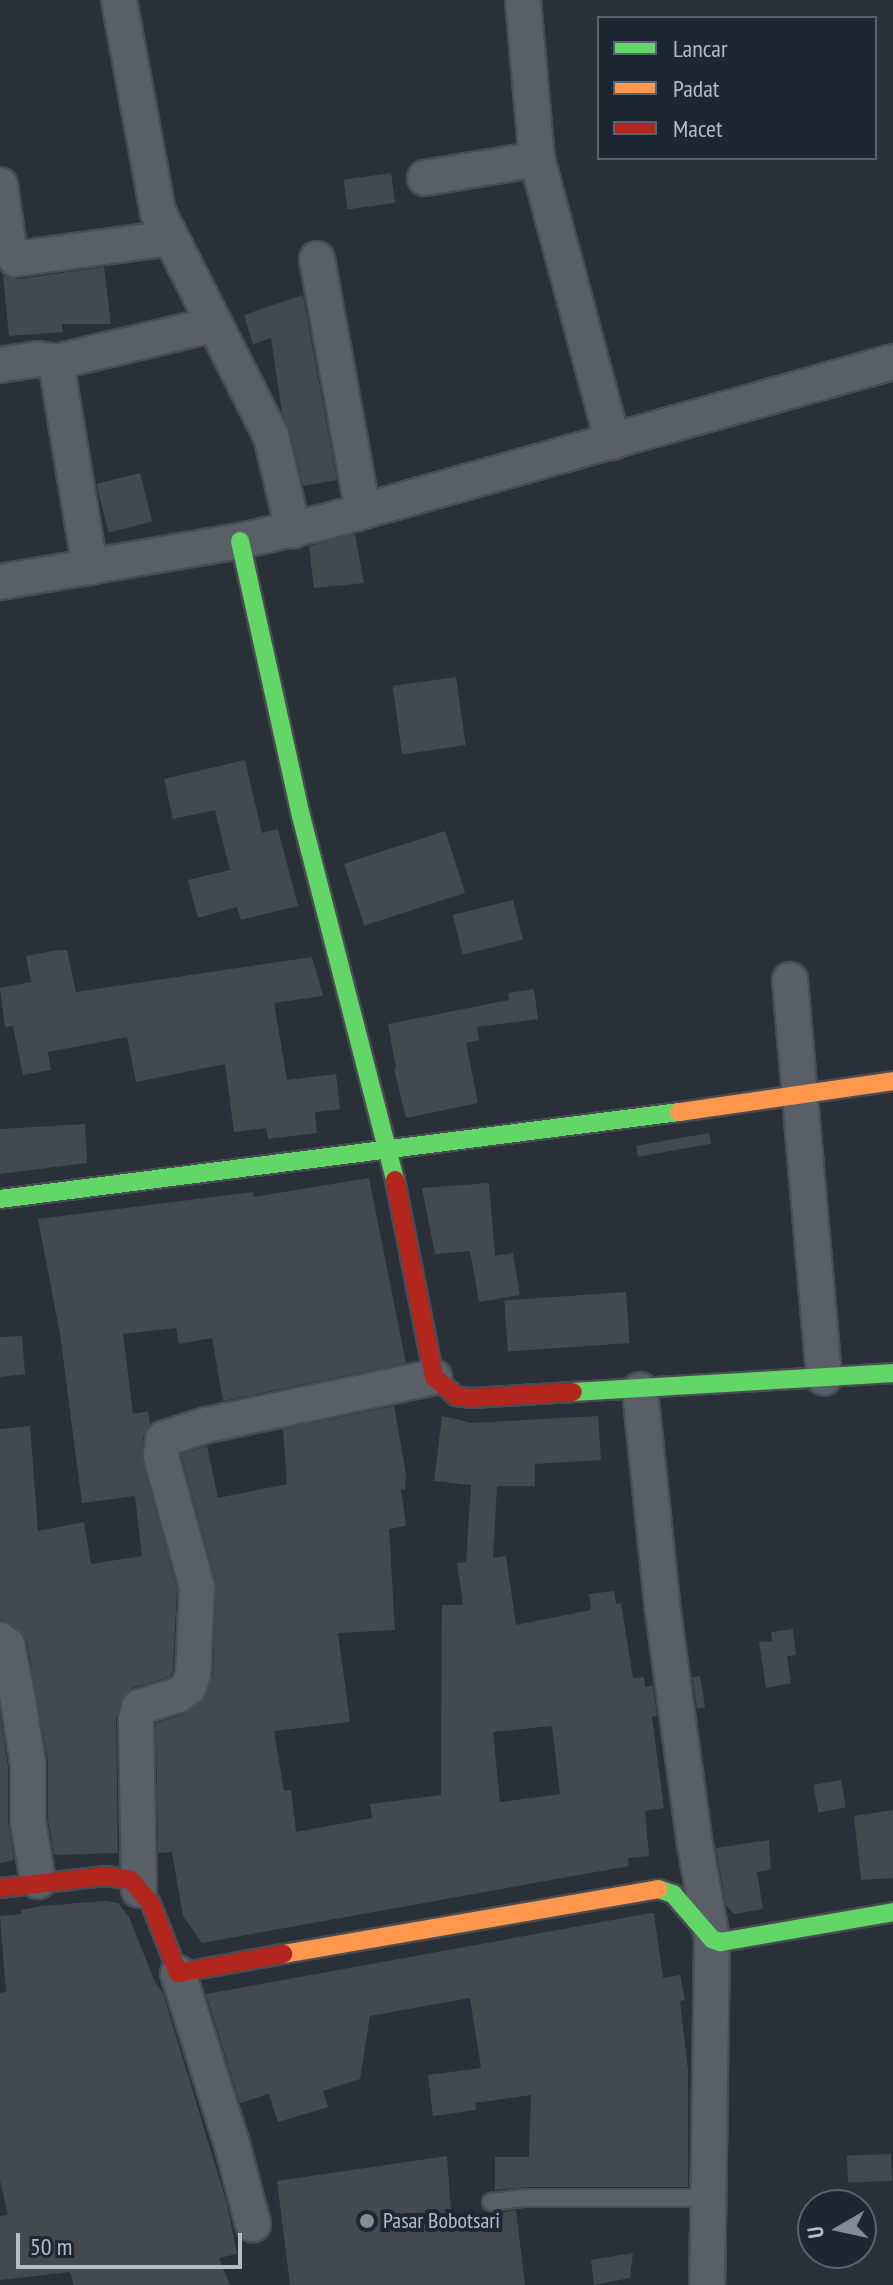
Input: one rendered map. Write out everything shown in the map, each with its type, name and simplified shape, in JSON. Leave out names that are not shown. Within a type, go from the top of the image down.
[{"type":"street","points":[[119,0],[151,185],[169,238],[271,436],[293,530]]},
{"type":"street","points":[[523,0],[537,159],[613,442]]},
{"type":"street","points":[[425,178],[537,159]]},
{"type":"street","points":[[0,185],[9,248],[16,259],[169,238]]},
{"type":"street","points":[[317,259],[363,511]]},
{"type":"street","points":[[0,365],[38,359],[56,362],[215,324]]},
{"type":"street","points":[[56,362],[90,567]]},
{"type":"street","points":[[0,582],[293,530],[893,362]]},
{"type":"street","points":[[240,541],[301,816],[389,1150],[434,1377],[443,1389],[471,1398],[893,1373]]},
{"type":"street","points":[[790,980],[824,1378]]},
{"type":"street","points":[[0,1199],[800,1096],[893,1081]]},
{"type":"street","points":[[139,1890],[136,1719],[139,1707],[178,1695],[188,1688],[193,1675],[197,1587],[161,1456],[163,1439],[207,1425],[434,1377]]},
{"type":"street","points":[[640,1390],[662,1604],[694,1839],[712,1939],[711,2198],[707,2285]]},
{"type":"street","points":[[0,1640],[7,1645],[18,1700],[28,1764],[28,1822],[38,1881]]},
{"type":"street","points":[[0,1888],[38,1881],[106,1876],[131,1880],[151,1904],[178,1973],[232,2144],[253,2224]]},
{"type":"street","points":[[178,1973],[653,1887],[673,1894],[712,1939],[733,1941],[893,1912]]},
{"type":"lane","points":[[491,2202],[525,2198],[711,2198]]},
{"type":"building","points":[[391,173],[395,203],[348,209],[343,180]]},
{"type":"building","points":[[104,267],[111,324],[62,324],[63,332],[9,336],[3,276],[19,279]]},
{"type":"building","points":[[303,295],[337,480],[303,486],[290,431],[282,413],[271,338],[253,344],[244,315]]},
{"type":"building","points":[[140,473],[152,522],[108,532],[96,484]]},
{"type":"building","points":[[355,534],[364,583],[314,588],[309,546]]},
{"type":"building","points":[[456,677],[466,745],[402,754],[393,686]]},
{"type":"building","points":[[245,760],[262,833],[278,829],[298,906],[241,920],[237,907],[198,918],[188,880],[230,870],[215,810],[173,819],[164,779]]},
{"type":"building","points":[[445,831],[465,893],[364,926],[344,864]]},
{"type":"building","points":[[513,900],[523,940],[463,955],[453,915]]},
{"type":"building","points":[[67,950],[76,992],[312,957],[323,996],[274,1003],[287,1080],[336,1074],[340,1109],[315,1112],[317,1133],[268,1139],[266,1128],[234,1132],[225,1064],[136,1082],[127,1037],[48,1052],[51,1070],[23,1075],[13,1026],[5,1027],[0,988],[31,982],[26,956]]},
{"type":"building","points":[[534,989],[538,1019],[477,1027],[479,1040],[466,1043],[478,1103],[406,1118],[394,1069],[388,1024],[509,1000],[508,993]]},
{"type":"building","points":[[85,1124],[87,1163],[0,1174],[0,1129]]},
{"type":"building","points":[[709,1133],[711,1144],[638,1157],[636,1146]]},
{"type":"building","points":[[369,1178],[406,1363],[223,1401],[212,1338],[179,1344],[176,1328],[123,1334],[133,1414],[148,1411],[150,1424],[143,1437],[142,1461],[177,1589],[173,1671],[169,1677],[132,1688],[120,1702],[116,1719],[118,1853],[54,1855],[48,1820],[48,1761],[27,1641],[19,1629],[0,1620],[0,1429],[30,1426],[38,1531],[84,1522],[91,1564],[142,1556],[135,1496],[82,1503],[60,1334],[38,1219],[253,1192],[254,1197]]},
{"type":"building","points":[[489,1183],[495,1256],[513,1253],[520,1295],[479,1302],[470,1251],[435,1254],[422,1188]]},
{"type":"building","points":[[626,1292],[630,1343],[508,1351],[504,1301]]},
{"type":"building","points":[[22,1336],[25,1374],[0,1377],[0,1337]]},
{"type":"building","points":[[394,1406],[406,1474],[405,1490],[401,1489],[406,1526],[389,1529],[395,1630],[338,1633],[350,1722],[274,1731],[284,1791],[291,1790],[296,1832],[372,1818],[370,1804],[441,1795],[442,1605],[463,1605],[457,1563],[466,1562],[471,1485],[434,1481],[442,1416],[472,1423],[598,1416],[601,1460],[535,1464],[535,1486],[497,1486],[493,1558],[506,1556],[516,1625],[591,1610],[589,1594],[614,1591],[616,1604],[621,1603],[633,1678],[644,1677],[645,1687],[653,1686],[657,1716],[652,1717],[664,1808],[645,1811],[649,1856],[628,1858],[629,1866],[202,1943],[183,1916],[172,1852],[158,1853],[156,1723],[184,1714],[199,1704],[213,1676],[216,1582],[181,1454],[207,1446],[218,1498],[287,1484],[283,1429]],"holes":[[[552,1726],[560,1794],[500,1802],[493,1732]]]},
{"type":"building","points":[[793,1629],[796,1655],[787,1656],[791,1683],[766,1688],[759,1642],[772,1641],[771,1632]]},
{"type":"building","points":[[700,1676],[705,1708],[697,1709],[692,1677]]},
{"type":"building","points":[[0,1714],[8,1766],[8,1822],[14,1860],[0,1863]]},
{"type":"building","points":[[841,1780],[846,1808],[818,1812],[813,1785]]},
{"type":"building","points":[[893,1810],[893,1878],[861,1880],[854,1816]]},
{"type":"building","points":[[769,1840],[771,1869],[757,1872],[763,1909],[734,1914],[726,1905],[716,1848]]},
{"type":"building","points":[[105,1901],[118,1903],[129,1917],[155,1982],[163,1993],[227,2204],[237,2254],[219,2258],[230,2285],[74,2285],[70,2272],[0,2280],[0,2216],[8,2215],[0,2180],[0,1993],[6,1992],[0,1916],[22,1914],[21,1910],[41,1906]]},
{"type":"building","points":[[654,1914],[663,1978],[680,1975],[685,2000],[680,2001],[688,2070],[688,2187],[525,2187],[495,2190],[495,2157],[529,2157],[531,2095],[475,2103],[476,2110],[433,2116],[428,2075],[481,2068],[470,1998],[370,2016],[360,2079],[323,2091],[328,2107],[278,2122],[269,2094],[240,2103],[206,1994]]},
{"type":"building","points":[[891,2154],[892,2181],[848,2183],[847,2156]]},
{"type":"building","name":"Pasar Bobotsari","points":[[447,2156],[452,2224],[496,2220],[496,2213],[516,2210],[525,2285],[290,2285],[277,2181]]},
{"type":"building","points":[[633,2253],[630,2278],[594,2285],[591,2260]]},
{"type":"traffic: fast","points":[[240,541],[301,816],[395,1180]]},
{"type":"traffic: fast","points":[[0,1199],[679,1112]]},
{"type":"traffic: fast","points":[[573,1392],[893,1373]]},
{"type":"traffic: fast","points":[[658,1889],[673,1894],[712,1939],[720,1942],[893,1912]]},
{"type":"traffic: slow","points":[[679,1112],[893,1081]]},
{"type":"traffic: slow","points":[[283,1954],[658,1889]]},
{"type":"traffic: jam","points":[[395,1180],[434,1377],[456,1396],[471,1398],[573,1392]]},
{"type":"traffic: jam","points":[[0,1888],[106,1876],[131,1880],[151,1904],[178,1973],[283,1954]]},
{"type":"place","name":"Pasar Bobotsari","points":[[367,2221]]}]
